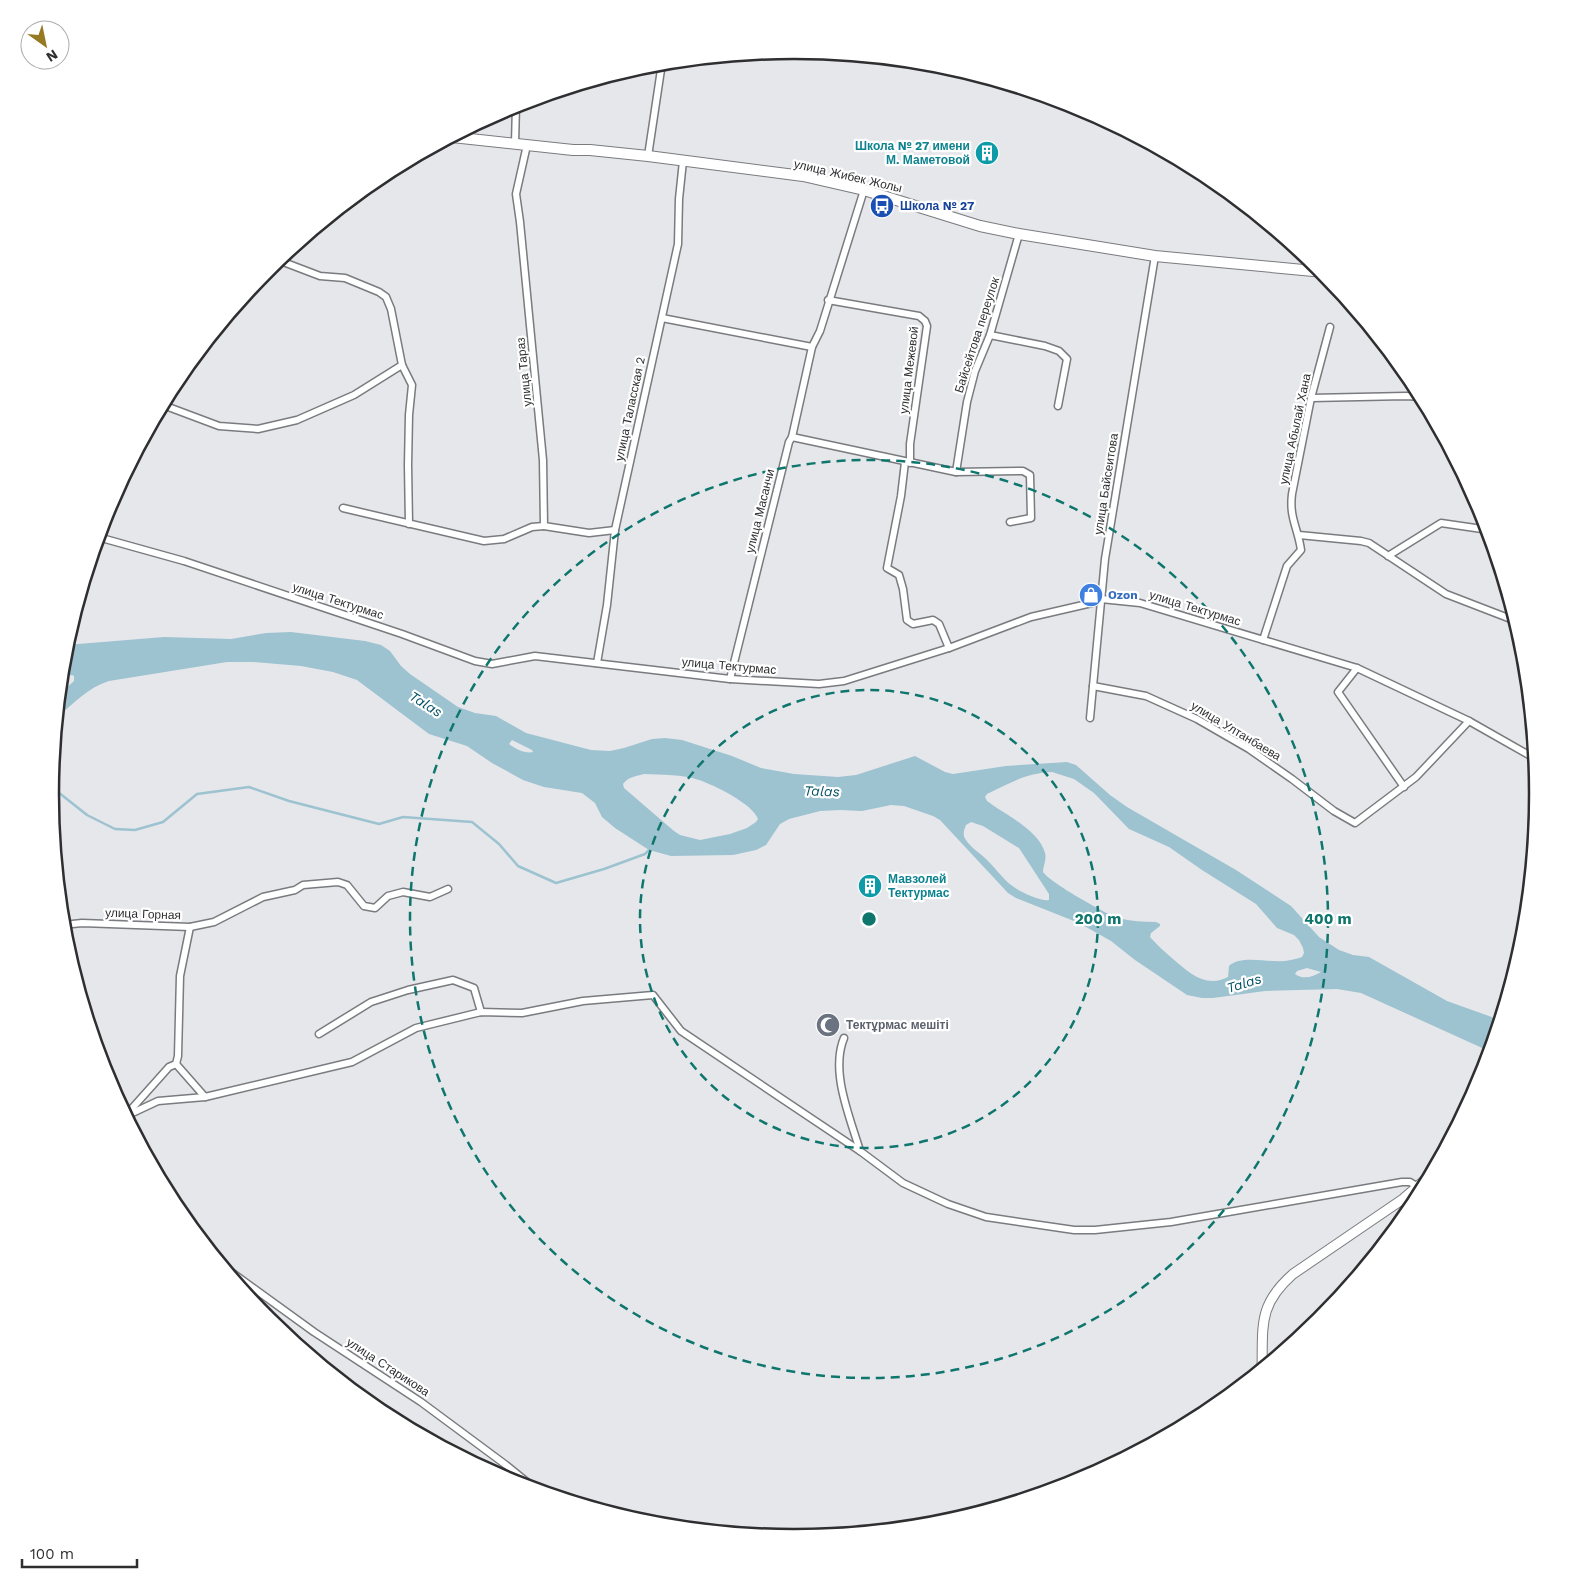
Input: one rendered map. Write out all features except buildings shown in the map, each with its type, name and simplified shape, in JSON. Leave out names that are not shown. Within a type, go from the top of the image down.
[{"type":"main road","name":"улица Жибек Жолы","points":[[463,138],[648,156],[803,176],[864,190],[980,226],[1019,234],[1156,256],[1312,271]]},
{"type":"street","points":[[648,156],[661,71]]},
{"type":"street","points":[[515,144],[516,114]]},
{"type":"street","name":"улица Тараз","points":[[527,145],[516,194],[544,460],[544,526]]},
{"type":"street","name":"улица Таласская 2","points":[[597,663],[607,605],[615,530],[678,244],[679,199],[683,161]]},
{"type":"street","name":"улица Масанчи","points":[[730,680],[789,442],[792,438],[812,347],[820,330],[864,190]]},
{"type":"street","name":"Байсейтова переулок","points":[[956,472],[967,402],[975,372],[990,335],[1019,234]]},
{"type":"street","name":"улица Байсеитова","points":[[1090,718],[1105,559],[1156,256]]},
{"type":"street","points":[[286,263],[320,276],[345,278],[380,292],[386,297],[391,309],[402,365],[412,385],[409,415],[409,524]]},
{"type":"street","name":"улица Межевой","points":[[828,300],[919,316],[925,320],[927,326],[908,463]]},
{"type":"street","points":[[662,318],[751,337],[812,347]]},
{"type":"street","name":"улица Абылай Хана","points":[[1299,535],[1290,508],[1311,398],[1330,327]]},
{"type":"street","points":[[990,335],[1045,346],[1059,352],[1067,359],[1058,406]]},
{"type":"street","points":[[169,407],[219,426],[258,429],[297,420],[354,395],[402,365]]},
{"type":"street","points":[[1311,398],[1413,396]]},
{"type":"street","points":[[792,438],[956,472],[1023,471],[1030,475],[1031,518],[1010,522]]},
{"type":"street","points":[[908,463],[887,568],[899,575],[907,620],[913,624],[933,620],[939,624],[949,648]]},
{"type":"street","points":[[343,508],[484,541],[504,539],[532,527],[544,526],[589,533],[615,530]]},
{"type":"street","points":[[1388,556],[1441,523],[1480,529]]},
{"type":"street","points":[[1263,640],[1287,566],[1301,550],[1299,535],[1361,541],[1370,544],[1446,594],[1508,618]]},
{"type":"street","name":"улица Тектурмас","points":[[105,539],[193,564],[402,634],[475,662],[492,664],[534,656],[730,680],[819,684],[844,681],[949,648],[1030,617],[1096,602],[1101,599],[1140,603],[1357,668],[1469,721],[1529,756]]},
{"type":"street","points":[[1357,668],[1338,692],[1404,787],[1432,762],[1469,721]]},
{"type":"street","name":"улица Ултанбаева","points":[[1093,686],[1146,696],[1197,718],[1249,750],[1292,779],[1334,811],[1354,823],[1404,787]]},
{"type":"street","name":"улица Горная","points":[[71,924],[190,927],[214,922],[263,897],[295,890],[303,885],[338,882],[347,885],[364,906],[375,908],[388,896],[404,892],[430,897],[448,889]]},
{"type":"street","points":[[176,1064],[178,1056],[180,976],[190,927]]},
{"type":"street","points":[[319,1034],[371,1002],[408,990],[453,980],[474,988],[481,1012]]},
{"type":"street","points":[[132,1113],[158,1101],[205,1097],[352,1062],[416,1028],[481,1012],[522,1013],[583,1001],[652,995],[681,1030],[860,1151],[903,1183],[948,1204],[986,1216],[1074,1230],[1095,1230],[1171,1222],[1402,1182],[1410,1182],[1417,1186]]},
{"type":"street","points":[[844,1038],[838,1060],[839,1075],[860,1151]]},
{"type":"street","points":[[176,1064],[205,1097]]},
{"type":"street","points":[[131,1111],[169,1067],[176,1064]]},
{"type":"street","points":[[1262,1362],[1263,1316],[1269,1301],[1280,1286],[1293,1274],[1380,1216],[1414,1190]]},
{"type":"street","name":"улица Старикова","points":[[239,1278],[314,1332],[421,1402],[521,1477]]},
{"type":"water","name":"Talas","points":[[291,632],[365,641],[381,645],[390,651],[401,666],[410,674],[458,707],[475,713],[496,716],[526,733],[591,750],[610,751],[652,739],[665,738],[682,740],[732,756],[761,768],[794,774],[838,777],[856,775],[915,756],[945,772],[953,774],[1006,766],[1067,762],[1076,765],[1110,795],[1127,807],[1236,870],[1291,906],[1319,937],[1339,950],[1353,955],[1369,957],[1447,1001],[1495,1018],[1491,1031],[1484,1049],[1361,993],[1337,989],[1265,991],[1213,998],[1187,995],[1135,960],[1111,941],[1079,923],[1008,893],[940,820],[904,806],[891,805],[862,811],[820,811],[789,819],[780,824],[766,845],[756,850],[733,855],[671,856],[649,850],[615,828],[602,817],[595,803],[582,793],[544,787],[523,780],[492,763],[467,746],[429,734],[357,680],[333,672],[301,666],[227,662],[109,681],[88,692],[64,712],[67,688],[74,681],[74,676],[69,676],[75,644],[164,637],[231,639],[266,633]],"holes":[[[512,740],[532,750],[533,752],[514,748],[509,744]],[[1052,772],[1074,779],[1094,793],[1129,829],[1169,847],[1256,904],[1277,928],[1294,935],[1299,940],[1304,953],[1302,957],[1282,961],[1239,961],[1229,966],[1228,977],[1220,980],[1205,980],[1191,974],[1150,937],[1151,933],[1160,924],[1118,918],[1066,890],[1047,877],[1043,872],[1045,855],[1036,837],[1020,823],[987,801],[985,797],[987,794],[1011,782],[1026,776]],[[644,774],[679,776],[706,782],[741,801],[755,813],[758,819],[747,828],[730,834],[700,840],[680,835],[624,788],[623,784],[627,780]],[[971,822],[983,826],[1019,848],[1049,894],[1049,900],[1031,896],[1016,888],[973,848],[968,843],[964,834],[966,825]],[[1307,968],[1321,972],[1308,977],[1301,977],[1295,974],[1297,971]]]},
{"type":"waterway","points":[[59,793],[87,815],[115,829],[135,830],[163,822],[197,794],[249,787],[289,801],[379,824],[403,817],[472,822],[499,844],[518,866],[556,883],[604,869],[645,854],[651,848]]},
{"type":"place","name":"Школа № 27 имени М. Маметовой","points":[[987,153]]},
{"type":"place","name":"Школа № 27","points":[[882,206]]},
{"type":"place","name":"Ozon","points":[[1091,595]]},
{"type":"place","name":"Мавзолей Тектурмас","points":[[870,886]]},
{"type":"place","name":"Тектұрмас мешіті","points":[[828,1025]]}]
